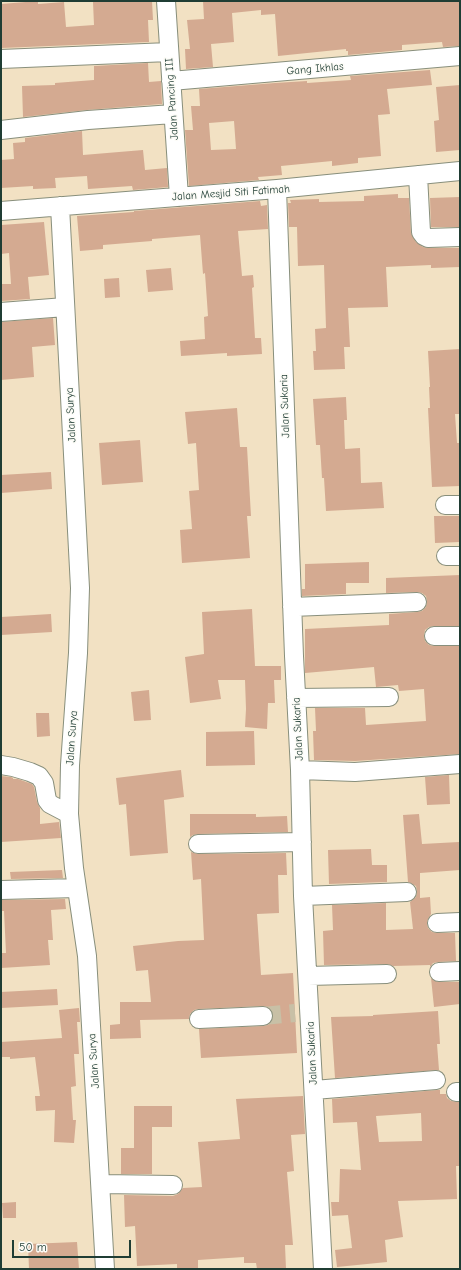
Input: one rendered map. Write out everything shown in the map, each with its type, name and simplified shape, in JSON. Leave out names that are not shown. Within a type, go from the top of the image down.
[{"type":"street","name":"Jalan Pancing III","points":[[166,1],[179,197]]},
{"type":"street","points":[[1,59],[169,52]]},
{"type":"street","name":"Gang Ikhlas","points":[[171,81],[460,56]]},
{"type":"street","points":[[1,130],[88,120],[173,114]]},
{"type":"street","name":"Jalan Mesjid Siti Fatimah","points":[[1,211],[277,189],[460,171]]},
{"type":"street","points":[[418,175],[421,232],[428,238],[460,237]]},
{"type":"street","name":"Jalan Sukaria","points":[[277,189],[292,607],[300,770],[303,896],[308,976],[302,1013],[314,1090],[324,1269]]},
{"type":"street","name":"Jalan Surya","points":[[60,206],[80,588],[78,653],[70,765],[69,814],[77,888],[87,956],[105,1269]]},
{"type":"street","points":[[1,312],[65,308]]},
{"type":"street","points":[[292,607],[417,602]]},
{"type":"street","points":[[434,636],[460,636]]},
{"type":"street","points":[[296,698],[389,697]]},
{"type":"street","points":[[300,770],[355,772],[460,764]]},
{"type":"street","points":[[1,765],[13,767],[39,776],[44,783],[47,800],[50,804],[69,814]]},
{"type":"street","points":[[198,844],[302,842]]},
{"type":"street","points":[[1,890],[77,888]]},
{"type":"street","points":[[303,896],[407,892]]},
{"type":"street","points":[[437,923],[460,922]]},
{"type":"street","points":[[439,972],[460,971]]},
{"type":"street","points":[[308,976],[387,974]]},
{"type":"street","points":[[199,1019],[263,1016]]},
{"type":"street","points":[[314,1090],[436,1080]]},
{"type":"street","points":[[100,1184],[172,1185]]},
{"type":"building","points":[[38,1],[38,4],[64,2],[66,27],[94,25],[93,2],[152,1],[153,20],[148,20],[149,42],[1,48],[1,4]]},
{"type":"building","points":[[203,1],[460,1],[460,46],[443,47],[442,42],[402,45],[402,50],[348,55],[348,51],[346,51],[346,49],[278,56],[275,14],[261,15],[261,10],[232,13],[234,42],[211,44],[213,67],[186,69],[185,49],[190,49],[187,20],[204,19]]},
{"type":"building","points":[[148,63],[149,82],[161,81],[162,104],[23,117],[22,86],[55,85],[55,83],[94,80],[94,66]]},
{"type":"building","points":[[430,70],[432,85],[387,89],[390,114],[378,115],[381,156],[358,158],[358,163],[332,166],[332,161],[281,166],[282,175],[258,177],[259,180],[189,186],[185,130],[193,130],[191,106],[200,106],[199,89],[307,81],[307,83],[351,80],[350,76]],"holes":[[[234,121],[236,149],[211,150],[209,123]]]},
{"type":"building","points":[[460,85],[460,150],[436,152],[434,121],[439,120],[436,87]]},
{"type":"building","points":[[82,131],[83,155],[143,150],[145,170],[167,168],[168,187],[133,190],[132,186],[88,189],[87,176],[55,178],[56,188],[33,189],[33,186],[1,188],[1,160],[14,159],[13,143],[25,142],[25,138]]},
{"type":"building","points":[[398,194],[398,198],[409,198],[411,233],[416,242],[423,247],[428,248],[460,248],[460,267],[431,268],[431,265],[386,267],[388,307],[348,308],[350,347],[344,347],[345,369],[314,370],[313,351],[316,351],[315,329],[326,328],[324,265],[298,266],[297,227],[289,227],[288,203],[291,203],[290,200],[319,199],[319,202],[364,201],[364,196]]},
{"type":"building","points":[[460,197],[460,227],[431,227],[430,198]]},
{"type":"building","points":[[260,201],[261,206],[267,205],[268,229],[238,231],[242,276],[253,275],[254,287],[252,288],[255,338],[261,338],[262,354],[227,356],[227,353],[181,356],[180,341],[205,339],[204,317],[208,316],[205,273],[203,274],[200,235],[103,245],[103,249],[80,251],[77,216]]},
{"type":"building","points":[[44,222],[49,275],[28,277],[30,299],[1,301],[1,284],[11,284],[9,253],[1,254],[1,225]]},
{"type":"building","points":[[171,268],[173,290],[148,292],[146,270]]},
{"type":"building","points":[[119,278],[120,297],[105,298],[104,279]]},
{"type":"building","points":[[53,318],[55,345],[32,347],[34,377],[1,380],[1,322]]},
{"type":"building","points":[[460,349],[460,414],[455,414],[457,443],[460,443],[460,486],[432,487],[428,408],[430,408],[430,387],[428,351]]},
{"type":"building","points":[[346,397],[347,420],[344,420],[345,449],[360,448],[361,483],[382,482],[384,508],[326,511],[320,445],[316,445],[313,399]]},
{"type":"building","points":[[237,408],[240,447],[247,447],[251,516],[247,516],[250,558],[182,563],[180,530],[192,529],[189,491],[199,490],[196,443],[188,444],[185,412]]},
{"type":"building","points":[[140,440],[143,482],[102,485],[99,443]]},
{"type":"building","points":[[51,472],[52,489],[1,493],[1,475]]},
{"type":"building","points":[[434,516],[460,516],[460,542],[435,543]]},
{"type":"building","points":[[369,562],[369,583],[346,583],[346,594],[302,596],[302,589],[305,589],[305,564]]},
{"type":"building","points":[[460,575],[460,626],[429,627],[425,630],[424,636],[425,641],[429,645],[460,646],[460,754],[355,761],[314,760],[313,731],[316,731],[315,708],[365,708],[366,725],[426,721],[424,689],[399,691],[398,685],[376,687],[374,667],[305,673],[305,629],[389,625],[389,614],[422,611],[426,607],[427,601],[426,596],[417,592],[386,593],[386,578]]},
{"type":"building","points":[[252,609],[255,666],[281,666],[281,680],[274,680],[275,703],[268,703],[267,729],[245,727],[245,680],[218,680],[221,699],[190,703],[185,657],[204,654],[202,612]]},
{"type":"building","points":[[51,614],[52,632],[1,635],[1,617]]},
{"type":"building","points":[[149,690],[151,720],[134,721],[131,692]]},
{"type":"building","points":[[36,713],[49,713],[50,736],[37,737]]},
{"type":"building","points":[[254,731],[255,765],[206,766],[206,732]]},
{"type":"building","points":[[181,770],[184,797],[164,800],[168,853],[130,856],[126,804],[119,805],[116,778]]},
{"type":"building","points":[[449,775],[450,804],[427,805],[425,777]]},
{"type":"building","points":[[1,776],[11,777],[13,779],[18,779],[32,784],[40,808],[40,824],[59,822],[61,838],[1,842]]},
{"type":"building","points":[[190,814],[256,814],[256,817],[287,816],[288,832],[198,834],[190,837]]},
{"type":"building","points":[[419,814],[422,844],[459,842],[460,870],[420,873],[420,898],[430,897],[431,914],[427,923],[428,928],[432,932],[437,933],[455,933],[456,961],[433,963],[430,967],[430,965],[393,966],[387,964],[324,965],[323,931],[333,930],[332,905],[386,903],[386,930],[413,929],[410,902],[416,897],[417,891],[416,886],[408,882],[403,815]]},
{"type":"building","points":[[371,849],[372,865],[387,865],[387,882],[329,884],[328,850]]},
{"type":"building","points":[[191,852],[198,854],[286,853],[287,875],[278,875],[279,913],[257,914],[261,975],[293,973],[297,1053],[201,1058],[199,1029],[268,1025],[272,1021],[272,1011],[268,1007],[263,1006],[198,1009],[194,1010],[190,1014],[189,1019],[140,1020],[141,1038],[110,1039],[110,1025],[120,1024],[120,1002],[151,1002],[148,970],[136,971],[133,946],[204,940],[201,879],[193,880]]},
{"type":"building","points":[[62,870],[63,878],[11,879],[10,872]]},
{"type":"building","points":[[65,899],[66,909],[51,910],[53,940],[48,940],[50,965],[1,968],[1,953],[6,953],[4,911],[1,911],[1,900]]},
{"type":"building","points":[[431,978],[439,982],[460,982],[460,1004],[434,1007]]},
{"type":"building","points":[[57,989],[58,1005],[1,1008],[1,992]]},
{"type":"building","points":[[79,1008],[80,1022],[77,1022],[79,1054],[74,1054],[76,1086],[71,1087],[73,1120],[76,1120],[74,1143],[54,1142],[55,1110],[36,1111],[35,1096],[40,1096],[35,1057],[10,1059],[10,1057],[1,1057],[1,1042],[62,1038],[59,1010]]},
{"type":"building","points":[[438,1011],[440,1044],[437,1044],[439,1070],[335,1078],[331,1017],[373,1016]]},
{"type":"building","points":[[440,1090],[440,1094],[446,1094],[447,1098],[451,1101],[460,1102],[460,1166],[456,1166],[457,1199],[398,1201],[403,1237],[385,1240],[387,1262],[337,1267],[335,1250],[352,1248],[348,1215],[332,1216],[331,1202],[339,1202],[340,1169],[361,1170],[357,1122],[333,1123],[332,1099]],"holes":[[[421,1113],[422,1141],[379,1142],[376,1116]]]},
{"type":"building","points":[[303,1096],[305,1134],[291,1135],[294,1171],[287,1172],[293,1245],[285,1245],[286,1269],[257,1269],[256,1263],[244,1263],[244,1257],[198,1260],[198,1269],[177,1269],[177,1264],[137,1266],[135,1226],[125,1227],[124,1195],[173,1196],[178,1194],[183,1188],[202,1187],[198,1142],[240,1139],[236,1099]]},
{"type":"building","points":[[134,1106],[172,1106],[172,1127],[152,1127],[152,1174],[121,1174],[121,1148],[134,1148]]},
{"type":"building","points":[[16,1202],[16,1218],[3,1218],[2,1203]]},
{"type":"building","points":[[77,1242],[79,1269],[29,1269],[28,1244]]},
{"type":"tunnel","points":[[263,1016],[295,1013]]}]
